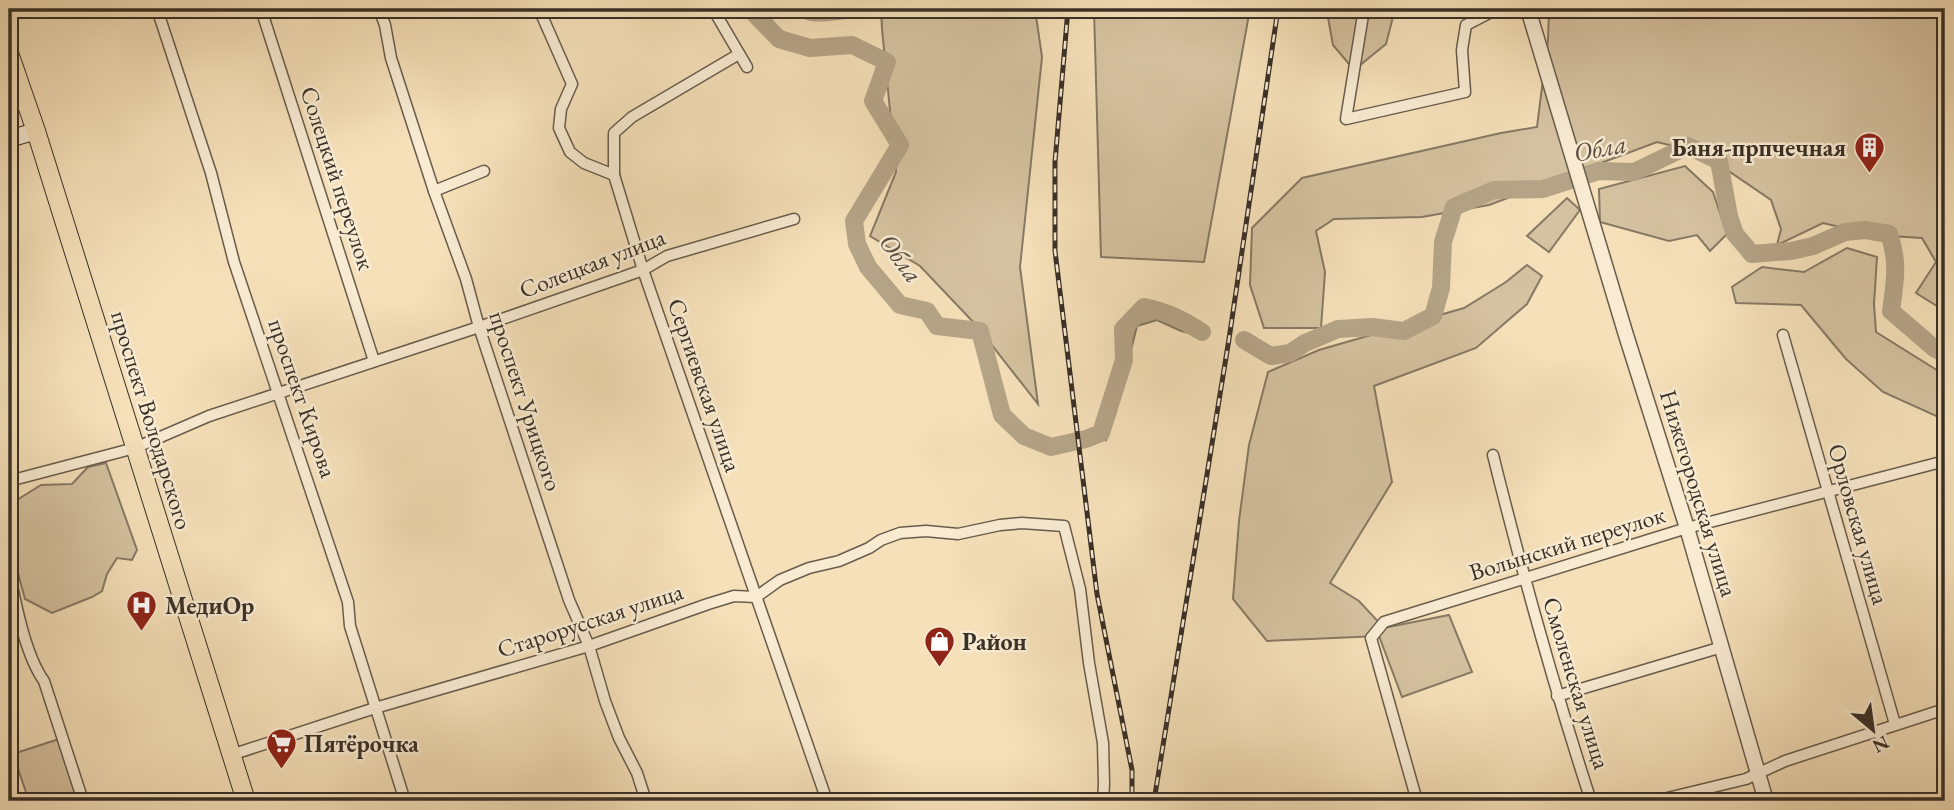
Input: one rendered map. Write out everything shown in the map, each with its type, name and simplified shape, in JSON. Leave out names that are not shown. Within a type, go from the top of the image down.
[{"type":"main road","name":"проспект Володарского","points":[[9,53],[36,131],[246,801]]},
{"type":"main road","points":[[9,139],[36,131]]},
{"type":"street","name":"проспект Кирова","points":[[157,9],[211,173],[234,262],[348,602],[350,626],[405,801]]},
{"type":"street","name":"Солецкий переулок","points":[[261,9],[374,361]]},
{"type":"street","name":"проспект Урицкого","points":[[379,9],[391,58],[466,279],[479,327],[569,600],[589,646],[604,701],[637,773],[646,801]]},
{"type":"street","points":[[539,9],[572,84],[561,109],[559,128],[570,152],[584,163],[614,175]]},
{"type":"street","points":[[713,9],[747,67]]},
{"type":"street","points":[[1364,9],[1346,119],[1465,92],[1462,50],[1466,24],[1497,9]]},
{"type":"street","name":"Нижегородская улица","points":[[1528,9],[1687,528],[1766,801]]},
{"type":"street","name":"Сергиевская улица","points":[[739,54],[632,117],[614,133],[614,175],[643,270],[827,801]]},
{"type":"street","points":[[434,191],[484,171]]},
{"type":"street","name":"Солецкая улица","points":[[9,481],[135,448],[209,416],[643,270],[667,256],[793,219]]},
{"type":"street","name":"Орловская улица","points":[[1783,335],[1895,724]]},
{"type":"street","name":"Смоленская улица","points":[[1493,455],[1557,696],[1591,801]]},
{"type":"street","name":"Волынский переулок","points":[[1417,801],[1371,638],[1384,622],[1687,528],[1945,461]]},
{"type":"street","name":"Старорусская улица","points":[[231,755],[375,708],[589,646],[734,596],[756,597],[780,580],[809,568],[839,561],[900,533],[926,531],[958,534],[1022,523],[1064,526],[1080,589],[1102,743],[1103,801]]},
{"type":"street","points":[[9,570],[14,617],[44,681],[83,801]]},
{"type":"street","points":[[1557,696],[1722,647]]},
{"type":"street","points":[[1655,801],[1758,774],[1786,761],[1945,709]]},
{"type":"shaded area","points":[[881,9],[1035,9],[1042,57],[1020,267],[1038,404],[976,325],[920,266],[870,236],[896,172]]},
{"type":"shaded area","points":[[1094,9],[1250,9],[1204,262],[1101,257]]},
{"type":"shaded area","points":[[1340,9],[1395,9],[1386,44],[1354,70],[1333,45],[1327,12]]},
{"type":"shaded area","points":[[1549,9],[1945,9],[1945,311],[1916,293],[1936,262],[1922,238],[1874,235],[1823,223],[1777,245],[1781,229],[1771,200],[1702,153],[1657,142],[1489,205],[1422,217],[1334,219],[1316,231],[1325,272],[1321,328],[1264,328],[1250,285],[1252,228],[1302,178],[1537,127],[1548,40]]},
{"type":"shaded area","points":[[1685,166],[1713,192],[1727,234],[1710,251],[1697,235],[1669,241],[1600,222],[1599,189]]},
{"type":"shaded area","points":[[1567,198],[1580,210],[1549,252],[1527,236]]},
{"type":"shaded area","points":[[1847,248],[1877,257],[1874,304],[1876,332],[1945,373],[1945,420],[1883,392],[1846,359],[1801,305],[1736,303],[1732,287],[1762,267],[1804,272]]},
{"type":"shaded area","points":[[1527,265],[1542,276],[1527,304],[1476,348],[1374,386],[1392,482],[1330,583],[1359,601],[1384,628],[1449,615],[1472,672],[1402,697],[1379,636],[1267,641],[1233,599],[1249,445],[1268,372],[1319,350],[1464,308],[1506,282]]},
{"type":"shaded area","points":[[1144,307],[1174,316],[1202,332],[1198,335],[1181,331],[1157,320],[1137,326],[1117,394],[1116,412],[1106,440],[1101,433],[1124,360],[1123,329]]},
{"type":"shaded area","points":[[106,463],[137,550],[132,560],[117,558],[107,574],[102,591],[52,613],[25,599],[14,553],[9,505],[41,485],[72,484],[88,467]]},
{"type":"shaded area","points":[[62,738],[83,801],[29,801],[13,754]]},
{"type":"waterway","name":"Обла","points":[[750,9],[779,39],[810,48],[852,45],[887,62],[873,101],[900,145],[854,221],[857,244],[868,267],[900,305],[927,311],[937,326],[980,331],[1002,415],[1024,436],[1051,447],[1101,433],[1124,360],[1123,329],[1144,307],[1174,316],[1202,332]]},
{"type":"waterway","name":"Обла","points":[[803,9],[820,13],[852,9]]},
{"type":"waterway","name":"Обла","points":[[1244,340],[1271,356],[1290,353],[1305,343],[1338,329],[1372,327],[1404,331],[1433,316],[1441,288],[1443,242],[1454,207],[1494,190],[1543,189],[1599,171],[1634,172],[1688,146],[1719,161],[1735,234],[1752,254],[1813,246],[1845,232],[1865,230],[1889,234],[1895,263],[1891,311],[1934,348],[1945,354]]},
{"type":"railway","points":[[1068,9],[1055,162],[1055,251],[1097,594],[1132,770],[1132,801]]},
{"type":"railway","points":[[1154,801],[1229,339],[1278,9]]},
{"type":"place","name":"Баня-прпчечная","points":[[1869,174]]},
{"type":"place","name":"МедиОр","points":[[142,632]]},
{"type":"place","name":"Район","points":[[939,668]]},
{"type":"place","name":"Пятёрочка","points":[[281,770]]}]
